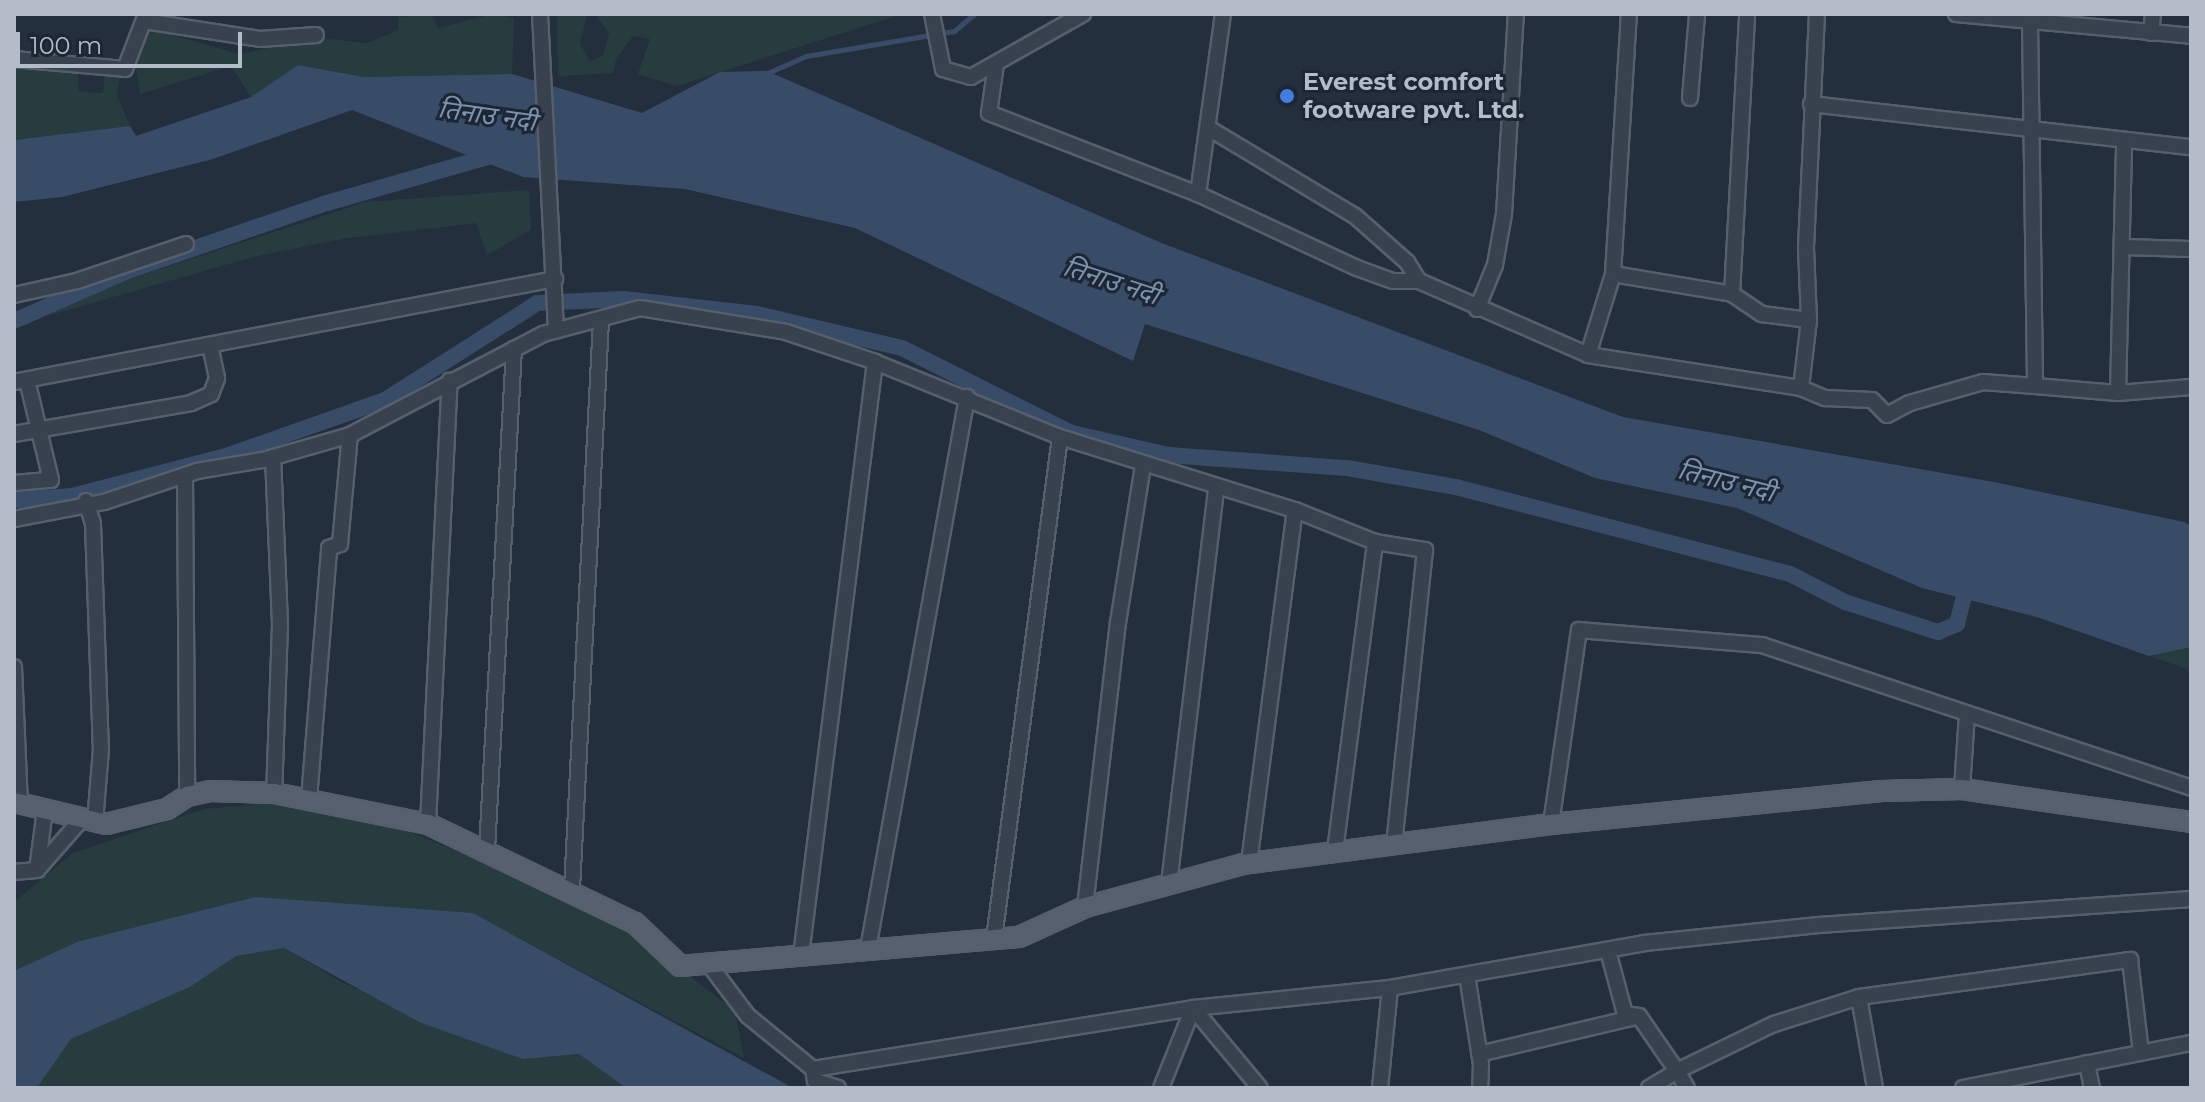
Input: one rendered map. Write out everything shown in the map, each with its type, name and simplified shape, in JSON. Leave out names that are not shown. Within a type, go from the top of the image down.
[{"type":"main road","points":[[17,803],[89,820],[167,809],[187,796],[210,791],[274,793],[428,824],[572,889],[635,923],[680,966],[1019,937],[1085,907],[1249,863],[1551,824],[1881,791],[1962,789],[2191,822]]},
{"type":"street","points":[[540,14],[556,331]]},
{"type":"street","points":[[932,14],[943,69],[971,77],[1083,14]]},
{"type":"street","points":[[1198,194],[1210,129],[1223,14]]},
{"type":"street","points":[[1477,309],[1495,265],[1504,214],[1516,14]]},
{"type":"street","points":[[1588,355],[1613,274],[1629,14]]},
{"type":"street","points":[[1690,98],[1697,14]]},
{"type":"street","points":[[1732,294],[1747,14]]},
{"type":"street","points":[[1801,388],[1809,320],[1806,247],[1817,14]]},
{"type":"street","points":[[1956,14],[2191,36]]},
{"type":"street","points":[[2151,33],[2153,14]]},
{"type":"street","points":[[14,59],[125,69],[145,17],[260,39],[316,35]]},
{"type":"street","points":[[2030,22],[2035,386]]},
{"type":"street","points":[[996,64],[989,113],[1198,194],[1357,268],[1393,281],[1419,281],[1588,355],[1801,388],[1825,398],[1872,400],[1887,415],[1910,403],[1983,382],[2118,393],[2191,387]]},
{"type":"street","points":[[1813,104],[2124,142],[2191,147]]},
{"type":"street","points":[[1210,129],[1355,216],[1407,262],[1419,281]]},
{"type":"street","points":[[2118,393],[2124,142]]},
{"type":"street","points":[[14,295],[77,281],[186,244]]},
{"type":"street","points":[[2123,247],[2191,249]]},
{"type":"street","points":[[1613,274],[1732,294],[1762,314],[1809,320]]},
{"type":"street","points":[[14,483],[51,480],[39,430],[20,381],[555,279]]},
{"type":"street","points":[[14,519],[86,501],[104,502],[185,475],[273,457],[350,435],[514,349],[556,331],[640,308],[786,332],[967,397],[1060,437],[1216,488],[1295,510],[1375,542],[1425,550],[1394,843]]},
{"type":"street","points":[[572,889],[601,320]]},
{"type":"street","points":[[14,434],[191,403],[211,394],[217,378],[210,345]]},
{"type":"street","points":[[487,850],[514,349]]},
{"type":"street","points":[[801,956],[875,362]]},
{"type":"street","points":[[428,824],[450,381]]},
{"type":"street","points":[[868,949],[967,397]]},
{"type":"street","points":[[309,799],[329,548],[340,544],[350,435]]},
{"type":"street","points":[[994,939],[1060,437]]},
{"type":"street","points":[[273,457],[280,625],[274,793]]},
{"type":"street","points":[[1085,907],[1118,623],[1143,465]]},
{"type":"street","points":[[185,475],[187,796]]},
{"type":"street","points":[[1169,884],[1216,488]]},
{"type":"street","points":[[14,872],[37,870],[89,820],[101,749],[93,524],[86,501]]},
{"type":"street","points":[[1249,863],[1295,510]]},
{"type":"street","points":[[1335,851],[1375,542]]},
{"type":"street","points":[[1551,824],[1579,630],[1762,645],[2191,788]]},
{"type":"street","points":[[14,667],[17,803]]},
{"type":"street","points":[[1962,789],[1967,714]]},
{"type":"street","points":[[37,870],[45,810]]},
{"type":"street","points":[[813,1069],[1193,1008],[1390,988],[1608,951],[1819,925],[2191,899]]},
{"type":"street","points":[[1608,951],[1625,1014],[1639,1016],[1687,1088]]},
{"type":"street","points":[[1649,1088],[1774,1024],[1859,997],[2130,960],[2141,1052]]},
{"type":"street","points":[[708,963],[748,1016],[813,1069],[815,1081],[838,1088]]},
{"type":"street","points":[[1467,975],[1479,1054],[1480,1088]]},
{"type":"street","points":[[1380,1088],[1390,988]]},
{"type":"street","points":[[1859,997],[1875,1088]]},
{"type":"street","points":[[1161,1088],[1193,1008]]},
{"type":"street","points":[[1193,1008],[1260,1088]]},
{"type":"street","points":[[1479,1054],[1639,1016]]},
{"type":"street","points":[[1963,1088],[2191,1043]]},
{"type":"street","points":[[2087,1063],[2092,1088]]},
{"type":"green space","points":[[431,14],[438,28],[493,14],[514,18],[512,74],[364,77],[298,65],[251,97],[231,66],[140,94],[136,69],[147,28],[239,54],[319,38],[367,43],[398,30],[398,17]]},
{"type":"green space","points":[[557,14],[587,14],[580,44],[590,61],[603,56],[609,33],[595,14],[902,14],[677,86],[638,74],[650,39],[633,36],[616,59],[613,73],[558,76]]},
{"type":"green space","points":[[14,67],[78,71],[79,92],[103,93],[105,74],[120,76],[117,95],[130,126],[14,140]]},
{"type":"green space","points":[[529,190],[531,230],[487,255],[476,223],[342,239],[253,257],[54,314],[45,312],[93,291],[366,202]]},
{"type":"green space","points":[[2191,647],[2191,670],[2149,656]]},
{"type":"green space","points":[[270,803],[391,824],[611,916],[735,1011],[744,1058],[472,913],[77,942],[14,971],[14,902],[73,853],[204,809]]},
{"type":"green space","points":[[284,948],[341,982],[523,1059],[579,1054],[626,1088],[37,1088],[71,1039],[190,987],[236,956]]},
{"type":"water","name":"तिनाउ नदी","points":[[298,65],[364,77],[512,74],[642,113],[720,72],[767,71],[1164,244],[1623,417],[1994,482],[2184,522],[2191,526],[2191,647],[2149,656],[2037,617],[1922,588],[1737,508],[1595,478],[1479,430],[1145,324],[1133,361],[855,228],[685,189],[523,177],[352,110],[213,159],[62,197],[14,202],[14,140],[130,126],[136,136],[251,97]]},
{"type":"water","points":[[255,897],[473,913],[793,1088],[626,1088],[579,1054],[523,1059],[419,1022],[284,948],[236,956],[190,987],[71,1039],[37,1088],[14,1088],[14,971],[77,942]]},
{"type":"waterway","points":[[763,75],[806,56],[954,31],[974,14]]},
{"type":"waterway","points":[[14,321],[125,272],[327,203],[487,157],[496,149]]},
{"type":"waterway","points":[[14,500],[72,496],[226,456],[385,400],[537,303],[623,299],[757,314],[902,348],[1072,433],[1168,455],[1347,468],[1456,487],[1790,574],[1845,602],[1938,632],[1957,624],[1965,593]]},
{"type":"place","name":"Everest comfort footware pvt. Ltd.","points":[[1287,96]]}]
